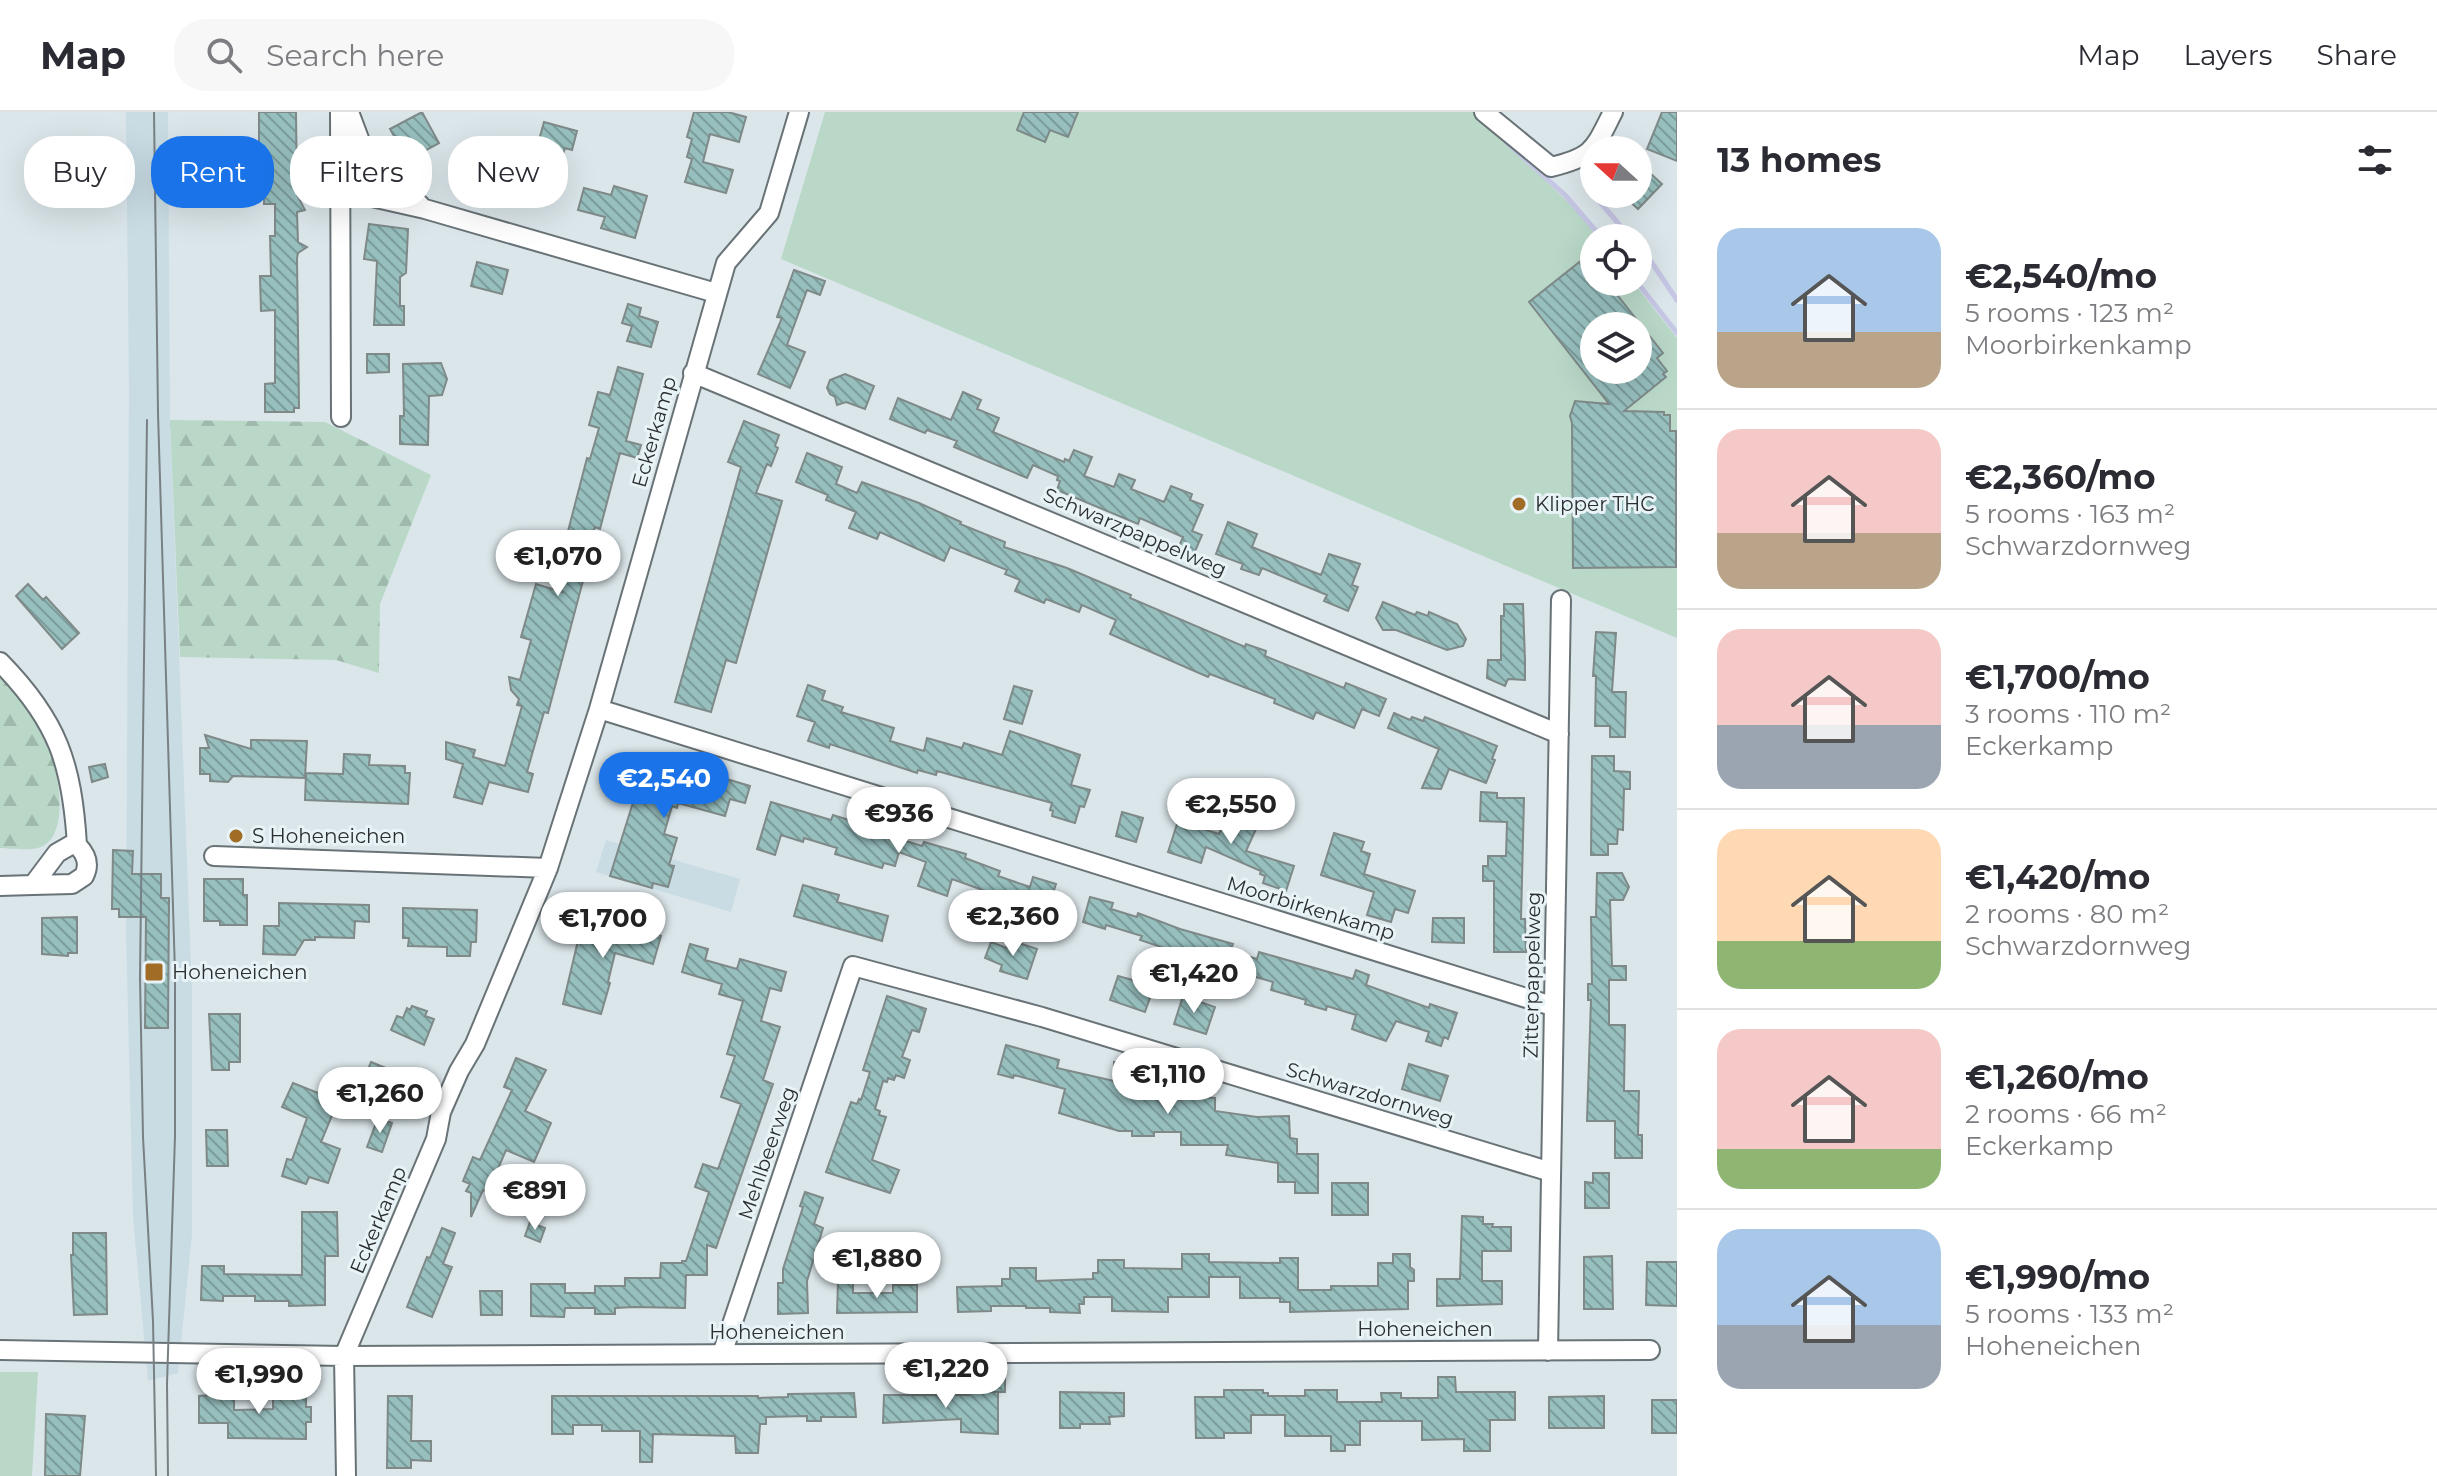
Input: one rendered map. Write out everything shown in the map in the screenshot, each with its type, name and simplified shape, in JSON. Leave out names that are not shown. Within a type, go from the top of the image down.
[{"type":"street","points":[[340,112],[340,136]]},
{"type":"street","points":[[349,112],[361,144],[393,183],[425,209]]},
{"type":"street","name":"Eckerkamp","points":[[344,1356],[436,1139],[441,1112],[475,1044],[548,868],[599,709],[716,293],[726,263],[769,213],[799,112]]},
{"type":"street","points":[[1484,112],[1551,167],[1578,160],[1596,145],[1613,112]]},
{"type":"street","points":[[341,208],[341,417]]},
{"type":"street","points":[[421,208],[716,293]]},
{"type":"street","name":"Schwarzpappelweg","points":[[693,373],[1559,734]]},
{"type":"street","name":"Zitterpappelweg","points":[[1548,1351],[1561,600]]},
{"type":"street","points":[[0,662],[29,692],[63,752],[74,798],[77,845],[87,860],[84,876],[72,884],[0,886]]},
{"type":"street","name":"Moorbirkenkamp","points":[[599,709],[1552,1006]]},
{"type":"street","points":[[33,885],[61,849],[77,845]]},
{"type":"street","points":[[214,856],[548,868]]},
{"type":"street","name":"Schwarzdornweg","points":[[853,966],[1057,1021],[1551,1172]]},
{"type":"street","name":"Mehlbeerweg","points":[[722,1354],[853,966]]},
{"type":"street","name":"Hoheneichen","points":[[0,1350],[344,1356],[1650,1350]]},
{"type":"street","points":[[344,1356],[346,1476]]},
{"type":"shaded area","points":[[126,112],[168,112],[168,136],[151,136],[151,208],[169,208],[170,420],[192,991],[192,1235],[178,1373],[148,1381],[133,1217],[126,932],[127,208],[135,208],[135,136],[126,136]]},
{"type":"shaded area","points":[[606,840],[740,879],[731,912],[596,872]]},
{"type":"green space","name":"Klipper THC","points":[[825,112],[1475,112],[1587,224],[1580,224],[1580,296],[1644,296],[1677,338],[1677,638],[781,259]]},
{"type":"green space","points":[[170,420],[325,422],[431,475],[380,604],[379,673],[336,660],[180,657]]},
{"type":"green space","points":[[0,676],[40,730],[56,771],[60,800],[57,828],[39,848],[0,848]]},
{"type":"green space","points":[[0,1372],[38,1372],[32,1476],[0,1476]]},
{"type":"building","points":[[259,112],[296,112],[296,136],[290,136],[290,208],[305,210],[297,212],[298,242],[307,247],[298,253],[297,258],[299,408],[294,408],[294,412],[265,412],[265,384],[275,383],[275,310],[261,311],[260,276],[271,276],[270,236],[275,236],[274,136],[259,136]]},
{"type":"building","points":[[422,112],[439,143],[432,147],[432,136],[394,136],[390,129]]},
{"type":"building","points":[[694,112],[728,112],[746,117],[739,142],[710,134],[703,162],[733,170],[726,193],[685,182],[692,159],[687,157],[692,139],[687,137]]},
{"type":"building","points":[[1024,112],[1078,112],[1068,137],[1050,130],[1045,142],[1017,130]]},
{"type":"building","points":[[1662,112],[1677,112],[1677,161],[1652,151],[1652,137]]},
{"type":"building","points":[[544,122],[577,131],[572,150],[568,149],[568,136],[540,136]]},
{"type":"building","points":[[1652,175],[1662,184],[1652,194]]},
{"type":"building","points":[[614,186],[647,196],[635,238],[601,228],[605,217],[578,210],[584,188],[611,195]]},
{"type":"building","points":[[369,224],[408,229],[406,273],[400,277],[400,306],[404,306],[404,325],[374,325],[377,261],[364,259]]},
{"type":"building","points":[[477,262],[508,270],[502,294],[471,286]]},
{"type":"building","points":[[1580,262],[1580,296],[1618,296],[1631,312],[1580,312],[1580,367],[1529,302]]},
{"type":"building","points":[[794,270],[825,281],[820,295],[807,290],[787,345],[805,352],[790,388],[758,374],[782,318],[777,317]]},
{"type":"building","points":[[628,304],[641,308],[639,316],[658,322],[651,347],[627,341],[632,326],[622,323]]},
{"type":"building","points":[[1652,339],[1663,353],[1657,358],[1667,371],[1663,374],[1666,377],[1624,411],[1664,412],[1664,415],[1670,415],[1670,431],[1676,431],[1676,567],[1573,568],[1570,416],[1575,401],[1609,404],[1593,384],[1652,384]]},
{"type":"building","points":[[367,354],[389,354],[389,372],[367,373]]},
{"type":"building","points":[[441,363],[447,379],[442,395],[429,396],[428,445],[400,444],[400,416],[404,416],[403,364]]},
{"type":"building","points":[[618,367],[643,374],[626,441],[641,445],[637,458],[620,453],[600,529],[595,527],[585,554],[590,555],[589,560],[592,561],[588,575],[584,577],[548,713],[544,712],[527,772],[533,774],[528,792],[489,782],[482,804],[454,797],[463,764],[446,759],[446,742],[475,750],[473,757],[505,766],[522,706],[517,705],[519,699],[511,690],[509,677],[520,680],[531,640],[521,637],[536,584],[562,592],[546,564],[559,556],[552,543],[567,535],[587,458],[590,459],[599,428],[589,425],[598,392],[610,395]]},
{"type":"building","points":[[845,374],[874,386],[865,409],[846,402],[837,405],[835,397],[830,394],[827,388],[830,380]]},
{"type":"building","points":[[963,392],[981,400],[977,409],[999,418],[993,432],[1064,462],[1065,459],[1069,461],[1074,450],[1092,457],[1084,476],[1114,487],[1119,474],[1135,480],[1131,489],[1164,502],[1171,486],[1192,494],[1190,500],[1203,505],[1192,531],[1202,535],[1193,556],[1178,549],[1183,537],[1140,518],[1138,524],[1057,490],[1058,476],[1033,465],[1027,478],[954,447],[957,441],[890,419],[898,398],[951,420]]},
{"type":"building","points":[[744,421],[779,435],[771,466],[767,464],[756,493],[782,501],[736,663],[726,660],[711,712],[675,702],[741,467],[728,462]]},
{"type":"building","points":[[807,453],[842,467],[836,484],[857,493],[862,482],[919,503],[1005,542],[1004,547],[1067,568],[1245,647],[1246,644],[1266,651],[1265,656],[1344,688],[1346,683],[1386,699],[1379,716],[1362,709],[1354,728],[1316,712],[1313,719],[1274,703],[1275,699],[1210,674],[1208,677],[1110,634],[1116,620],[1082,605],[1079,612],[1015,591],[1020,580],[1005,574],[1007,570],[950,547],[944,561],[880,532],[877,539],[849,528],[856,512],[826,500],[828,495],[796,482]]},
{"type":"building","points":[[1228,522],[1257,534],[1252,547],[1321,575],[1329,554],[1360,564],[1352,585],[1358,587],[1348,611],[1324,601],[1327,595],[1262,568],[1259,575],[1241,569],[1243,564],[1216,554]]},
{"type":"building","points":[[28,584],[43,600],[46,597],[79,633],[62,649],[16,596]]},
{"type":"building","points":[[1383,602],[1415,615],[1417,612],[1428,616],[1429,612],[1457,624],[1466,639],[1463,646],[1447,650],[1396,630],[1383,630],[1376,618]]},
{"type":"building","points":[[1504,604],[1523,604],[1525,661],[1525,680],[1508,679],[1505,686],[1487,678],[1488,660],[1501,660]]},
{"type":"building","points":[[1596,632],[1616,633],[1612,692],[1626,692],[1625,737],[1610,737],[1610,726],[1595,726],[1596,676],[1593,676]]},
{"type":"building","points":[[808,685],[825,691],[822,700],[843,707],[841,712],[894,728],[890,741],[924,751],[927,738],[962,748],[964,743],[1002,755],[1010,731],[1080,755],[1071,785],[1090,790],[1084,807],[1080,806],[1075,823],[1052,816],[1052,803],[937,771],[936,775],[918,770],[917,773],[830,744],[829,748],[808,741],[815,722],[797,716]]},
{"type":"building","points":[[1014,686],[1032,691],[1022,724],[1004,719]]},
{"type":"building","points":[[1394,713],[1410,720],[1412,717],[1423,721],[1425,717],[1497,746],[1486,783],[1449,769],[1441,789],[1422,788],[1439,749],[1388,728]]},
{"type":"building","points":[[205,735],[251,749],[251,740],[307,741],[305,778],[233,776],[228,782],[210,781],[210,774],[200,774],[200,748],[209,748]]},
{"type":"building","points":[[344,754],[370,755],[369,765],[405,766],[405,773],[410,773],[408,804],[305,800],[306,773],[343,774]]},
{"type":"building","points":[[648,756],[679,765],[673,785],[704,794],[710,774],[750,786],[745,803],[730,799],[725,816],[678,803],[677,808],[672,806],[664,834],[677,838],[669,865],[674,866],[668,887],[653,883],[652,888],[610,876],[640,780],[636,779],[641,762],[646,763]]},
{"type":"building","points":[[1592,756],[1614,756],[1614,771],[1630,772],[1630,789],[1624,789],[1623,830],[1618,829],[1617,844],[1608,844],[1608,855],[1591,855]]},
{"type":"building","points":[[105,764],[108,777],[92,782],[89,767]]},
{"type":"building","points":[[1481,792],[1497,793],[1497,798],[1524,798],[1521,919],[1525,919],[1526,952],[1494,952],[1494,881],[1483,881],[1483,866],[1488,866],[1488,856],[1506,856],[1507,822],[1480,821]]},
{"type":"building","points":[[771,802],[831,820],[833,815],[858,823],[857,826],[922,846],[924,842],[966,854],[965,858],[1000,871],[998,876],[1030,887],[1033,877],[1056,884],[1047,913],[952,879],[947,896],[918,886],[926,862],[899,852],[895,866],[884,863],[882,868],[835,854],[837,848],[804,838],[803,842],[781,835],[775,855],[757,849]]},
{"type":"building","points":[[1232,805],[1261,818],[1246,851],[1294,866],[1286,891],[1263,883],[1265,876],[1260,874],[1261,871],[1206,847],[1201,863],[1168,852],[1178,821],[1219,834]]},
{"type":"building","points":[[1122,812],[1143,818],[1136,842],[1116,836]]},
{"type":"building","points":[[1334,833],[1364,842],[1361,851],[1370,854],[1364,874],[1415,891],[1408,913],[1395,909],[1391,922],[1367,915],[1374,892],[1321,875]]},
{"type":"building","points":[[113,850],[133,851],[132,874],[161,874],[161,898],[169,898],[168,1028],[145,1028],[146,917],[119,917],[119,909],[112,909]]},
{"type":"building","points":[[1597,873],[1622,873],[1629,887],[1623,900],[1610,900],[1612,966],[1626,966],[1626,980],[1609,980],[1609,1025],[1625,1025],[1624,1091],[1639,1091],[1638,1135],[1642,1135],[1642,1158],[1615,1158],[1615,1121],[1587,1121],[1591,1000],[1588,1000],[1588,984],[1592,984],[1591,917],[1596,917]]},
{"type":"building","points":[[204,879],[243,879],[243,895],[247,895],[247,925],[220,925],[220,921],[204,921]]},
{"type":"building","points":[[803,885],[839,895],[837,902],[888,916],[882,941],[794,916]]},
{"type":"building","points":[[1090,897],[1113,903],[1111,909],[1137,917],[1138,913],[1233,944],[1230,951],[1257,959],[1259,952],[1353,979],[1356,970],[1369,975],[1366,985],[1429,1008],[1430,1004],[1457,1013],[1448,1039],[1444,1037],[1441,1046],[1426,1041],[1429,1032],[1396,1021],[1386,1041],[1352,1029],[1356,1015],[1327,1006],[1326,1010],[1305,1004],[1306,1000],[1271,990],[1273,982],[1205,962],[1203,968],[1189,964],[1191,957],[1140,940],[1142,936],[1083,922]]},
{"type":"building","points":[[279,903],[369,905],[369,922],[355,921],[354,938],[315,937],[315,940],[304,940],[295,955],[263,954],[264,926],[279,926]]},
{"type":"building","points":[[403,908],[477,910],[476,942],[471,942],[470,956],[447,956],[447,947],[408,946],[409,938],[403,938]]},
{"type":"building","points":[[584,915],[661,936],[653,964],[615,953],[601,1014],[563,1004]]},
{"type":"building","points":[[77,917],[77,953],[68,953],[68,956],[42,954],[42,918]]},
{"type":"building","points":[[1433,918],[1464,918],[1464,943],[1432,942]]},
{"type":"building","points":[[1010,940],[1037,949],[1027,979],[1000,971],[1002,965],[985,958],[991,942],[1007,948]]},
{"type":"building","points":[[690,944],[708,949],[705,960],[737,969],[740,959],[786,972],[781,991],[770,988],[761,1021],[780,1027],[763,1080],[773,1084],[716,1248],[707,1245],[707,1275],[686,1275],[685,1308],[615,1308],[615,1314],[595,1314],[595,1308],[565,1308],[564,1317],[531,1316],[531,1284],[565,1284],[565,1293],[595,1293],[595,1286],[625,1286],[625,1278],[660,1278],[661,1263],[686,1261],[709,1192],[695,1187],[703,1164],[718,1169],[741,1104],[721,1097],[735,1056],[727,1054],[743,1001],[719,994],[722,984],[682,972]]},
{"type":"building","points":[[1118,976],[1154,986],[1145,1012],[1110,1000]]},
{"type":"building","points":[[887,996],[926,1009],[919,1032],[912,1030],[902,1057],[910,1060],[904,1078],[896,1075],[894,1080],[888,1078],[887,1082],[883,1081],[875,1109],[880,1111],[879,1115],[886,1117],[872,1160],[899,1170],[890,1193],[826,1172],[851,1102],[857,1104],[861,1100],[870,1072],[863,1070]]},
{"type":"building","points":[[1183,996],[1215,1007],[1206,1034],[1174,1024]]},
{"type":"building","points":[[412,1006],[427,1011],[425,1016],[434,1019],[424,1045],[391,1030],[397,1016],[403,1018],[407,1008],[410,1010]]},
{"type":"building","points":[[209,1014],[240,1014],[240,1062],[229,1062],[229,1070],[212,1070]]},
{"type":"building","points":[[1006,1045],[1059,1060],[1057,1068],[1114,1081],[1114,1062],[1130,1062],[1130,1094],[1192,1094],[1192,1097],[1215,1098],[1215,1111],[1257,1117],[1289,1116],[1290,1138],[1297,1139],[1297,1154],[1318,1154],[1318,1193],[1295,1193],[1295,1182],[1278,1182],[1278,1163],[1226,1155],[1228,1145],[1181,1145],[1181,1132],[1132,1136],[1132,1131],[1119,1131],[1059,1113],[1065,1089],[1014,1075],[1013,1078],[998,1074]]},
{"type":"building","points":[[516,1058],[546,1070],[525,1111],[551,1123],[534,1162],[506,1150],[488,1192],[483,1190],[471,1217],[471,1193],[466,1191],[470,1184],[463,1181],[473,1157],[480,1160],[512,1090],[504,1087]]},
{"type":"building","points":[[371,1062],[391,1070],[383,1093],[362,1085]]},
{"type":"building","points":[[1409,1064],[1448,1076],[1440,1101],[1402,1089]]},
{"type":"building","points":[[293,1083],[338,1101],[321,1142],[340,1149],[328,1183],[309,1177],[306,1184],[282,1176],[287,1159],[292,1160],[307,1118],[282,1107]]},
{"type":"building","points":[[378,1118],[392,1123],[382,1152],[367,1147]]},
{"type":"building","points":[[206,1130],[227,1130],[228,1166],[207,1166]]},
{"type":"building","points":[[1593,1173],[1609,1173],[1609,1208],[1585,1208],[1585,1182],[1593,1183]]},
{"type":"building","points":[[1332,1183],[1368,1183],[1368,1215],[1332,1215]]},
{"type":"building","points":[[805,1192],[823,1198],[814,1224],[823,1228],[807,1281],[808,1313],[778,1314],[778,1283],[783,1283],[783,1269]]},
{"type":"building","points":[[302,1212],[337,1212],[338,1256],[325,1256],[325,1305],[289,1306],[289,1301],[255,1301],[255,1296],[223,1296],[223,1301],[201,1300],[202,1266],[224,1266],[224,1274],[302,1275]]},
{"type":"building","points":[[1462,1216],[1483,1217],[1483,1224],[1493,1224],[1492,1227],[1511,1227],[1511,1251],[1482,1251],[1482,1281],[1502,1281],[1502,1304],[1437,1306],[1437,1279],[1460,1279]]},
{"type":"building","points":[[530,1222],[545,1228],[540,1242],[525,1236]]},
{"type":"building","points":[[442,1228],[455,1233],[443,1264],[452,1267],[432,1317],[407,1307]]},
{"type":"building","points":[[73,1233],[106,1233],[107,1314],[74,1315]]},
{"type":"building","points":[[1182,1254],[1209,1254],[1209,1262],[1280,1263],[1280,1258],[1298,1258],[1298,1290],[1331,1290],[1331,1286],[1378,1286],[1378,1263],[1393,1263],[1393,1254],[1410,1254],[1414,1281],[1408,1281],[1408,1309],[1290,1312],[1290,1302],[1280,1302],[1280,1298],[1240,1298],[1240,1277],[1209,1277],[1209,1297],[1168,1297],[1168,1312],[1112,1311],[1112,1297],[1084,1297],[1084,1304],[1079,1304],[1080,1313],[1050,1312],[1050,1308],[1026,1306],[991,1306],[991,1311],[958,1312],[957,1287],[1002,1286],[1002,1279],[1010,1279],[1010,1268],[1036,1268],[1036,1281],[1093,1279],[1093,1273],[1098,1273],[1098,1260],[1124,1260],[1124,1268],[1182,1269]]},
{"type":"building","points":[[1612,1256],[1613,1309],[1584,1309],[1584,1257]]},
{"type":"building","points":[[1647,1262],[1677,1262],[1677,1306],[1646,1305]]},
{"type":"building","points":[[838,1281],[853,1281],[853,1293],[893,1293],[893,1285],[917,1285],[917,1312],[837,1313]]},
{"type":"building","points":[[480,1291],[502,1291],[502,1315],[481,1315]]},
{"type":"building","points":[[990,1376],[1005,1376],[1005,1392],[990,1392]]},
{"type":"building","points":[[1438,1377],[1455,1377],[1456,1392],[1515,1392],[1515,1420],[1490,1420],[1490,1451],[1464,1451],[1464,1439],[1422,1440],[1422,1421],[1360,1421],[1360,1445],[1345,1445],[1345,1451],[1331,1451],[1331,1436],[1285,1436],[1285,1415],[1251,1415],[1251,1433],[1224,1433],[1224,1438],[1196,1438],[1195,1397],[1224,1397],[1224,1390],[1263,1390],[1268,1396],[1305,1396],[1305,1390],[1337,1390],[1337,1402],[1382,1402],[1381,1393],[1401,1393],[1401,1398],[1438,1398]]},
{"type":"building","points":[[234,1391],[234,1410],[273,1409],[273,1393],[306,1392],[306,1407],[311,1407],[311,1422],[306,1422],[306,1439],[228,1438],[228,1423],[199,1423],[199,1396]]},
{"type":"building","points":[[969,1392],[998,1392],[998,1434],[961,1432],[961,1419],[883,1423],[884,1395],[969,1395]]},
{"type":"building","points":[[1060,1392],[1124,1393],[1124,1416],[1109,1417],[1110,1424],[1060,1428]]},
{"type":"building","points":[[854,1393],[856,1417],[821,1417],[821,1421],[807,1421],[807,1416],[766,1417],[766,1424],[760,1424],[758,1453],[736,1453],[735,1436],[653,1434],[652,1462],[640,1462],[640,1431],[602,1431],[602,1425],[573,1425],[573,1434],[552,1434],[552,1396],[758,1398],[788,1397],[788,1394]]},
{"type":"building","points":[[388,1396],[412,1396],[411,1441],[431,1441],[431,1461],[411,1460],[411,1468],[387,1468]]},
{"type":"building","points":[[1604,1396],[1604,1428],[1549,1428],[1549,1397]]},
{"type":"building","points":[[1652,1400],[1677,1400],[1677,1433],[1652,1433]]},
{"type":"building","points":[[46,1414],[85,1416],[80,1476],[45,1476]]},
{"type":"waterway","points":[[1506,142],[1565,195],[1590,224]]},
{"type":"waterway","points":[[1605,208],[1619,224]]},
{"type":"waterway","points":[[1652,263],[1677,300]]},
{"type":"waterway","points":[[1648,296],[1677,333]]},
{"type":"tram line","points":[[154,112],[158,413],[175,973],[168,1476]]},
{"type":"tram line","points":[[147,420],[140,977],[156,1476]]},
{"type":"place","name":"Klipper THC","points":[[1519,504]]},
{"type":"place","name":"S Hoheneichen","points":[[236,836]]},
{"type":"place","name":"Hoheneichen","points":[[154,972]]}]
